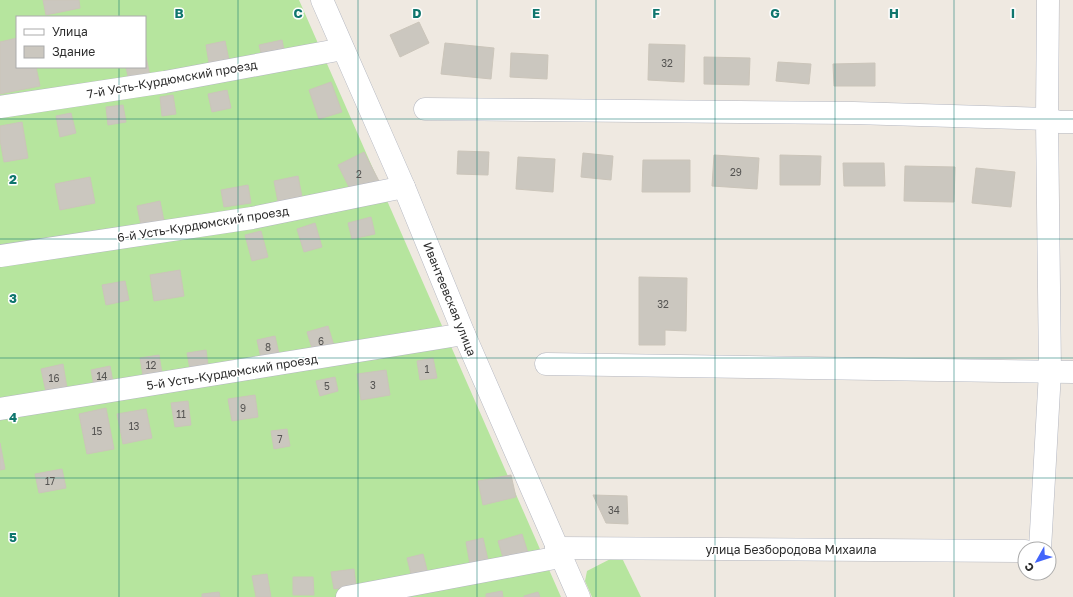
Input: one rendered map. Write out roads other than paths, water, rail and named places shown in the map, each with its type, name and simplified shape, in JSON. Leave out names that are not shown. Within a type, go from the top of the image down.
[{"type":"street","name":"Ивантеевская улица","points":[[322,0],[404,188],[464,334],[578,597]]},
{"type":"street","points":[[1040,541],[1050,372],[1047,119],[1048,0]]},
{"type":"street","name":"7-й Усть-Курдюмский проезд","points":[[0,107],[165,82],[343,49]]},
{"type":"street","points":[[425,109],[854,113],[1047,119],[1060,122],[1073,122]]},
{"type":"street","name":"6-й Усть-Курдюмский проезд","points":[[0,256],[252,218],[404,188]]},
{"type":"street","name":"5-й Усть-Курдюмский проезд","points":[[0,409],[464,334]]},
{"type":"street","points":[[546,364],[1073,372]]},
{"type":"street","name":"улица Безбородова Михаила","points":[[347,597],[558,552],[1017,551]]}]
